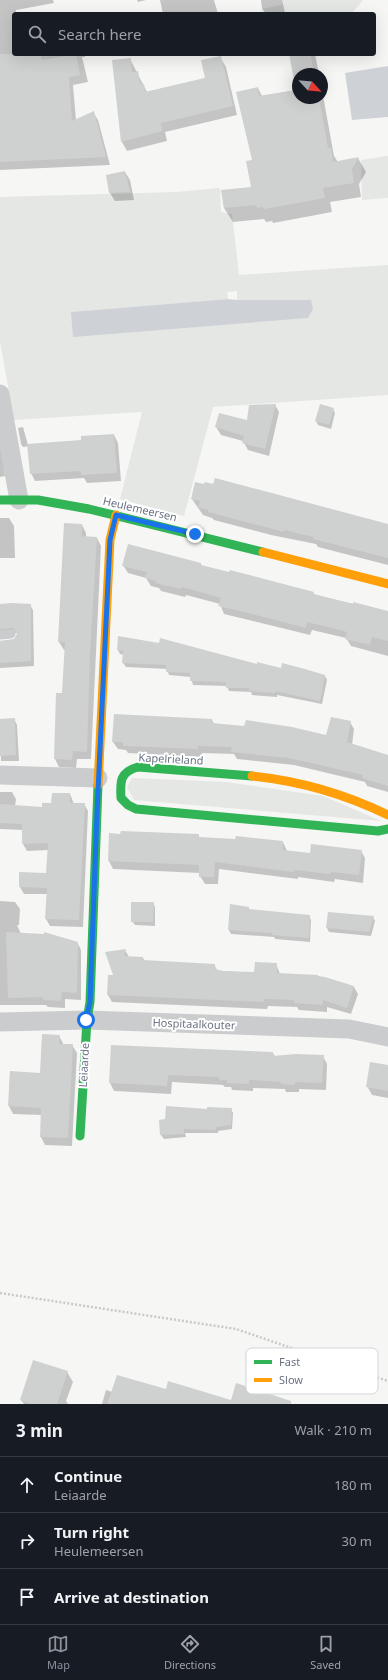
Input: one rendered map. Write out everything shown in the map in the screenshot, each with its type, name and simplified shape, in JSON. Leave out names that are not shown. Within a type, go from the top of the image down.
[{"type":"street","points":[[0,394],[19,500]]},
{"type":"street","name":"Heulemeersen","points":[[0,500],[38,500],[116,515],[388,584]]},
{"type":"street","name":"Leiaarde","points":[[80,1136],[86,1020],[90,1002],[98,778],[110,540],[116,515]]},
{"type":"street","name":"Kapelrieland","points":[[388,815],[373,807],[327,789],[283,779],[138,767],[129,770],[123,776],[120,785],[121,798],[128,805],[136,809],[378,831],[388,829]]},
{"type":"street","points":[[0,776],[98,778]]},
{"type":"street","name":"Hospitaalkouter","points":[[0,1022],[86,1020],[349,1029],[388,1037]]},
{"type":"lane","points":[[0,635],[11,634]]},
{"type":"path","points":[[0,1293],[236,1329],[292,1348]]},
{"type":"path","points":[[378,1378],[388,1381]]},
{"type":"shaded area","points":[[282,0],[363,0],[353,12],[263,12],[261,9],[282,5]]},
{"type":"shaded area","points":[[388,66],[388,117],[352,120],[345,73]]},
{"type":"shaded area","points":[[388,156],[388,198],[362,200],[361,160]]},
{"type":"shaded area","points":[[220,188],[221,212],[232,214],[239,275],[388,265],[388,395],[213,407],[184,516],[120,499],[142,412],[14,420],[0,341],[0,197],[176,192]],"holes":[[[237,291],[237,300],[311,300],[71,312],[228,299],[227,292]]]},
{"type":"shaded area","points":[[228,299],[311,300],[313,309],[308,318],[73,337],[71,312]]},
{"type":"shaded area","points":[[132,778],[226,782],[323,796],[381,821],[134,800],[127,787]]},
{"type":"building","points":[[0,54],[12,54],[12,56],[41,56],[42,60],[65,56],[76,56],[80,75],[69,77],[72,121],[94,111],[106,157],[0,162]]},
{"type":"building","points":[[221,56],[233,106],[161,123],[162,131],[121,142],[112,60],[131,58],[132,72],[138,71],[140,84],[144,84],[145,92],[205,78],[201,60]]},
{"type":"building","points":[[289,56],[310,56],[314,68],[292,68],[292,69]]},
{"type":"building","points":[[258,87],[259,96],[292,91],[292,104],[320,104],[328,148],[331,148],[333,162],[359,157],[352,169],[354,183],[323,188],[325,198],[264,209],[263,207],[257,208],[256,205],[224,208],[221,190],[251,187],[246,161],[252,160],[236,92]]},
{"type":"building","points":[[125,171],[130,192],[109,193],[106,175]]},
{"type":"building","points":[[276,404],[265,449],[242,443],[244,436],[215,427],[219,413],[247,420],[249,405]]},
{"type":"building","points":[[320,404],[334,408],[329,425],[315,421]]},
{"type":"building","points":[[114,434],[117,473],[81,475],[81,471],[30,474],[27,444],[81,440],[81,436]]},
{"type":"building","points":[[215,478],[388,524],[388,558],[313,539],[313,537],[285,530],[284,532],[208,512],[208,510],[198,507],[200,501],[191,499],[195,482],[213,484]]},
{"type":"building","points":[[64,523],[82,524],[82,536],[97,537],[90,653],[87,752],[73,751],[72,760],[54,759],[56,693],[62,693],[65,642],[58,642]]},
{"type":"building","points":[[128,544],[201,563],[201,565],[229,572],[230,570],[314,592],[314,594],[388,611],[388,641],[372,637],[370,645],[345,639],[347,632],[307,622],[306,628],[218,606],[221,598],[182,587],[181,589],[155,583],[156,581],[145,578],[147,572],[122,566]]},
{"type":"building","points":[[0,604],[31,604],[31,661],[0,663],[0,641],[14,639],[17,634],[13,628],[0,629]]},
{"type":"building","points":[[118,636],[159,643],[160,638],[257,664],[257,662],[281,668],[282,663],[325,675],[320,701],[275,691],[275,693],[249,691],[249,688],[226,688],[226,682],[190,681],[190,673],[166,672],[166,665],[122,663],[123,651],[117,650]]},
{"type":"building","points":[[114,714],[212,719],[212,723],[244,726],[246,720],[292,727],[326,735],[331,717],[351,721],[347,742],[388,755],[388,786],[362,778],[363,775],[289,758],[231,752],[232,747],[198,746],[198,749],[123,746],[123,742],[112,742]]},
{"type":"building","points":[[15,718],[16,755],[0,756],[0,719]]},
{"type":"building","points":[[52,793],[70,793],[70,803],[85,803],[79,920],[45,919],[47,888],[19,887],[19,872],[46,873],[48,843],[22,844],[22,824],[0,823],[0,804],[42,807],[42,803],[51,803]]},
{"type":"building","points":[[121,831],[199,834],[199,837],[235,839],[236,836],[283,841],[283,850],[310,853],[311,844],[362,850],[359,875],[331,872],[330,874],[294,870],[294,872],[215,862],[214,877],[199,877],[199,865],[108,861],[109,833],[120,834]]},
{"type":"building","points":[[131,902],[154,902],[153,922],[131,922]]},
{"type":"building","points":[[230,904],[249,907],[249,909],[310,915],[309,938],[272,935],[272,933],[228,930]]},
{"type":"building","points":[[328,912],[374,916],[369,932],[326,928]]},
{"type":"building","points":[[6,932],[44,934],[44,932],[78,942],[77,993],[62,992],[61,1001],[43,1000],[43,997],[8,998]]},
{"type":"building","points":[[126,949],[124,956],[143,957],[143,960],[215,964],[215,969],[223,971],[254,972],[255,962],[277,963],[277,973],[318,975],[354,986],[347,1008],[323,1000],[323,1005],[294,1003],[294,1000],[264,999],[264,1002],[107,995],[108,975],[113,975],[105,952]]},
{"type":"building","points":[[42,1034],[60,1035],[59,1044],[73,1044],[68,1138],[40,1137],[41,1108],[8,1106],[10,1071],[40,1073]]},
{"type":"building","points":[[111,1045],[273,1052],[273,1056],[296,1054],[324,1055],[322,1083],[295,1082],[295,1085],[281,1084],[281,1082],[249,1080],[249,1084],[227,1083],[227,1080],[219,1080],[219,1077],[168,1075],[167,1086],[109,1083]]},
{"type":"building","points":[[370,1062],[388,1065],[388,1091],[366,1087]]},
{"type":"building","points":[[166,1106],[207,1109],[207,1107],[232,1108],[231,1125],[216,1127],[216,1130],[184,1129],[184,1134],[160,1135],[159,1120],[165,1119]]},
{"type":"building","points":[[33,1360],[68,1371],[57,1404],[31,1404],[20,1400]]},
{"type":"building","points":[[117,1375],[166,1389],[168,1381],[231,1400],[236,1383],[246,1386],[246,1394],[270,1394],[291,1401],[291,1404],[107,1404]]},
{"type":"traffic: fast","points":[[0,500],[38,500],[89,509],[263,552]]},
{"type":"traffic: fast","points":[[252,776],[138,767],[132,769],[122,778],[121,798],[128,805],[136,809],[378,831],[388,829]]},
{"type":"traffic: fast","points":[[80,1136],[87,1020],[90,1002],[98,785]]},
{"type":"traffic: slow","points":[[98,785],[110,540],[116,515]]},
{"type":"traffic: slow","points":[[263,552],[388,584]]},
{"type":"traffic: slow","points":[[252,776],[288,781],[322,789],[355,800],[388,815]]},
{"type":"route","points":[[86,1020],[90,1002],[98,778],[110,540],[116,515],[195,534]]}]
